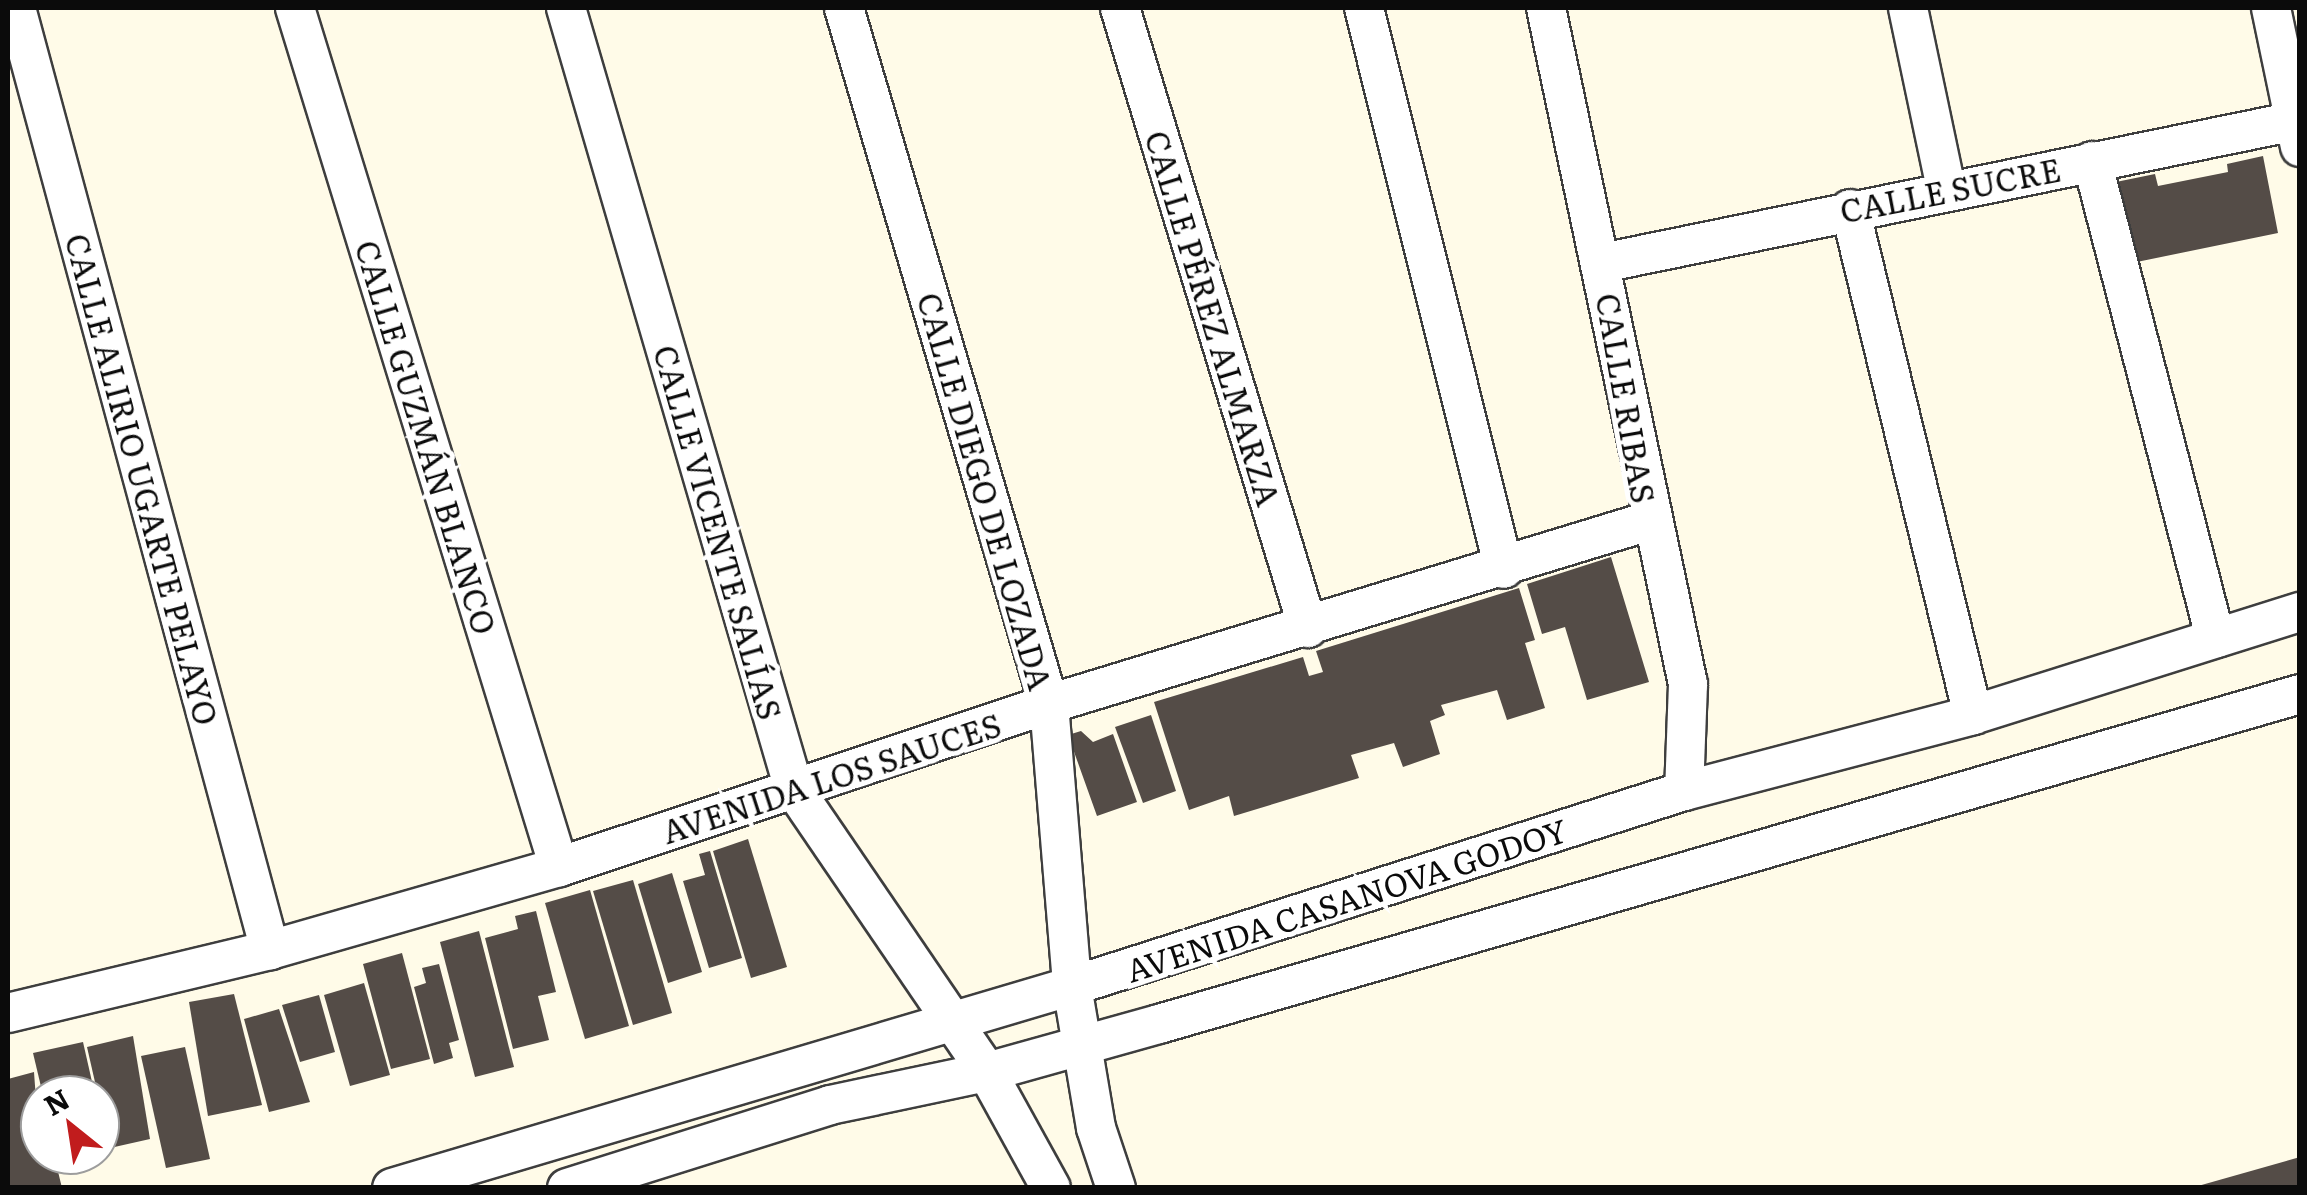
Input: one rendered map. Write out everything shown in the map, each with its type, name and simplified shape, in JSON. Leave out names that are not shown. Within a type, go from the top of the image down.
[{"type":"street","name":"CALLE ALIRIO UGARTE PELAYO","points":[[16,8],[270,950]]},
{"type":"street","name":"CALLE GUZMÁN BLANCO","points":[[295,8],[558,867]]},
{"type":"street","name":"CALLE VICENTE SALÍAS","points":[[566,8],[794,789],[986,1072],[1051,1188]]},
{"type":"street","name":"CALLE DIEGO DE LOZADA","points":[[844,8],[1049,704],[1072,986],[1096,1128],[1116,1188]]},
{"type":"street","name":"CALLE PÉREZ ALMARZA","points":[[1120,8],[1308,628]]},
{"type":"street","points":[[1364,8],[1504,568]]},
{"type":"street","name":"CALLE RIBAS","points":[[1546,8],[1602,263],[1648,521],[1688,684],[1684,791]]},
{"type":"street","points":[[1908,8],[1946,188]]},
{"type":"street","points":[[2271,8],[2298,130]]},
{"type":"street","name":"CALLE SUCRE","points":[[1602,263],[1946,188],[2298,130]]},
{"type":"street","points":[[2092,161],[2216,638]]},
{"type":"street","points":[[1850,209],[1974,715]]},
{"type":"street","name":"AVENIDA LOS SAUCES","points":[[10,1004],[270,950],[558,867],[1049,704],[1648,521]]},
{"type":"street","name":"AVENIDA CASANOVA GODOY","points":[[392,1188],[1072,986],[1684,791],[1974,715],[2300,612]]},
{"type":"street","name":"AVENIDA CASANOVA GODOY","points":[[568,1188],[830,1104],[986,1072],[2300,694]]},
{"type":"building","points":[[2263,156],[2278,233],[2127,264],[2111,183],[2155,174],[2158,186],[2228,172],[2227,164]]},
{"type":"building","points":[[1611,557],[1649,682],[1587,700],[1565,627],[1542,634],[1527,584]]},
{"type":"building","points":[[1519,588],[1535,640],[1525,643],[1545,708],[1507,720],[1497,690],[1441,705],[1445,715],[1430,721],[1440,754],[1403,767],[1394,743],[1351,755],[1359,778],[1234,816],[1229,796],[1189,810],[1154,702],[1303,657],[1309,676],[1323,672],[1316,651]]},
{"type":"building","points":[[1151,715],[1176,791],[1143,803],[1115,727]]},
{"type":"building","points":[[1081,731],[1093,742],[1113,734],[1137,802],[1097,816],[1068,735]]},
{"type":"building","points":[[748,839],[787,967],[751,978],[713,851]]},
{"type":"building","points":[[710,851],[742,958],[709,968],[683,881],[705,875],[699,854]]},
{"type":"building","points":[[672,873],[702,972],[668,983],[638,884]]},
{"type":"building","points":[[633,880],[672,1013],[633,1025],[593,891]]},
{"type":"building","points":[[590,890],[629,1026],[585,1039],[545,903]]},
{"type":"building","points":[[536,911],[556,992],[538,996],[549,1040],[513,1049],[485,938],[518,929],[515,916]]},
{"type":"building","points":[[479,931],[514,1067],[475,1077],[440,942]]},
{"type":"building","points":[[402,953],[430,1059],[391,1069],[363,964]]},
{"type":"building","points":[[439,964],[459,1040],[449,1043],[453,1058],[434,1064],[414,987],[426,983],[422,968]]},
{"type":"building","points":[[364,983],[390,1075],[350,1086],[324,995]]},
{"type":"building","points":[[234,994],[262,1105],[208,1116],[189,1002]]},
{"type":"building","points":[[319,995],[335,1052],[300,1062],[282,1005]]},
{"type":"building","points":[[279,1009],[310,1102],[269,1112],[244,1019]]},
{"type":"building","points":[[133,1036],[150,1139],[120,1146],[120,1075],[93,1075],[87,1047]]},
{"type":"building","points":[[83,1042],[90,1075],[38,1075],[33,1053]]},
{"type":"building","points":[[185,1047],[210,1159],[166,1168],[141,1056]]},
{"type":"building","points":[[20,1076],[20,1175],[59,1175],[62,1188],[9,1188],[8,1079]]},
{"type":"building","points":[[2300,1157],[2300,1188],[2198,1188],[2198,1186]]}]
